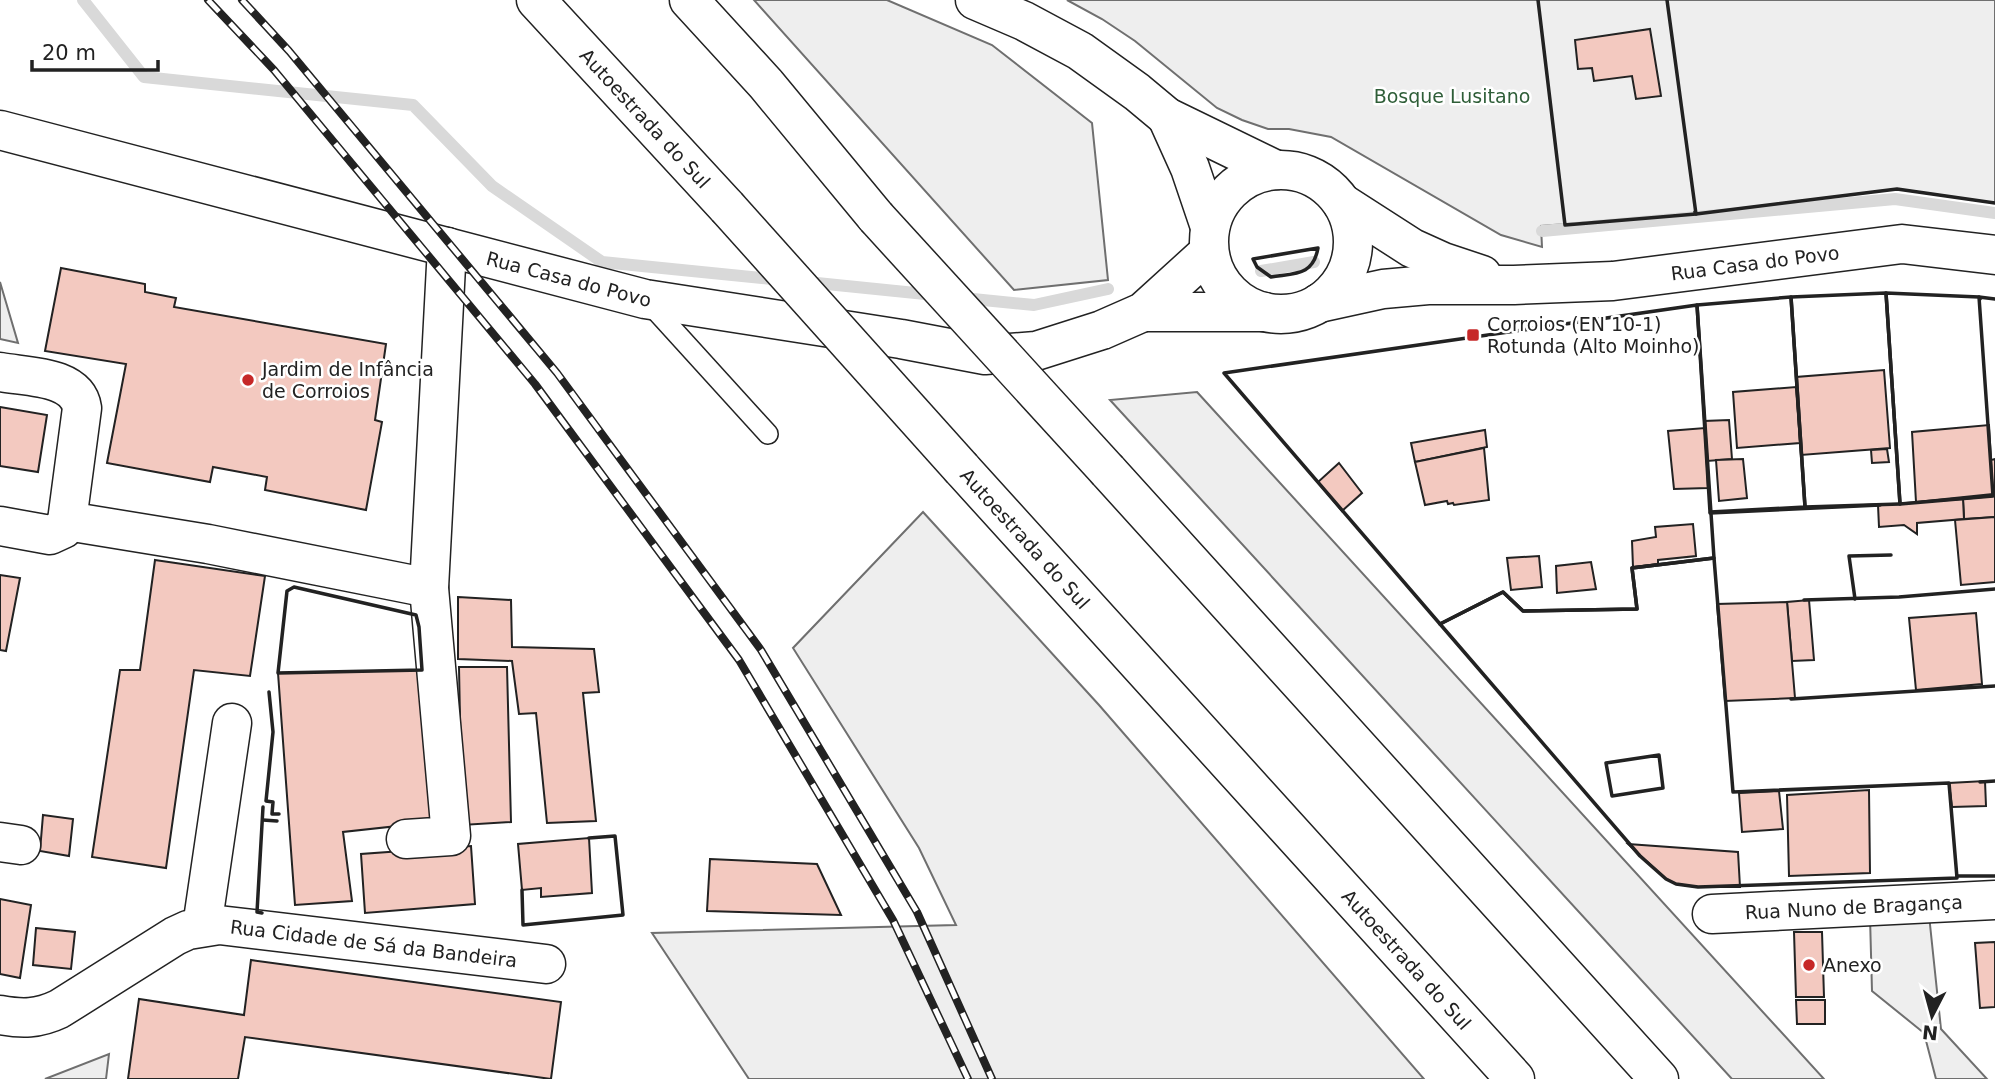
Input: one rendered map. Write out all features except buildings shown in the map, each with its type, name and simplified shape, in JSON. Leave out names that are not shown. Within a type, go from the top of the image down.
[{"type":"main road","name":"Autoestrada do Sul","points":[[536,0],[727,207],[1515,1079]]},
{"type":"main road","points":[[689,0],[766,84],[876,217],[1658,1079]]},
{"type":"main road","points":[[975,0],[1024,21],[1080,51],[1167,117],[1276,170],[1301,173],[1324,184],[1342,203],[1351,224],[1353,247],[1348,269],[1336,289],[1319,303],[1302,311],[1284,314],[1245,305],[1228,292],[1215,273],[1190,167],[1167,117]]},
{"type":"main road","name":"Rua Casa do Povo","points":[[0,131],[645,299],[985,355],[1036,351],[1102,330],[1143,312],[1266,312]]},
{"type":"main road","points":[[1209,240],[1218,206],[1233,187],[1253,175],[1276,170]]},
{"type":"main road","name":"Rua Casa do Povo","points":[[1342,203],[1412,248],[1514,285]]},
{"type":"main road","name":"Rua Casa do Povo","points":[[1143,312],[1209,240]]},
{"type":"main road","name":"Rua Casa do Povo","points":[[1319,303],[1383,289],[1428,285],[1613,281],[1902,244],[1995,255]]},
{"type":"main road","points":[[406,839],[451,836],[429,588],[447,247]]},
{"type":"main road","points":[[0,372],[64,384],[80,398],[82,414],[66,521],[60,533],[50,535],[0,526]]},
{"type":"main road","points":[[66,521],[234,549],[429,588]]},
{"type":"main road","name":"Rua Cidade de Sá da Bandeira","points":[[202,927],[232,723]]},
{"type":"main road","name":"Rua Nuno de Bragança","points":[[1712,914],[1995,900]]},
{"type":"main road","name":"Rua Cidade de Sá da Bandeira","points":[[0,1015],[31,1018],[44,1016],[176,936],[188,930],[219,925],[546,964]]},
{"type":"lane","points":[[645,299],[768,434]]},
{"type":"green space","points":[[754,0],[887,0],[992,45],[1092,123],[1108,280],[1014,290]]},
{"type":"green space","name":"Bosque Lusitano","points":[[1067,0],[1995,0],[1995,203],[1897,189],[1696,214],[1541,226],[1542,247],[1501,235],[1331,137],[1289,129],[1268,129],[1217,108],[1135,41]]},
{"type":"green space","points":[[0,282],[18,343],[0,339]]},
{"type":"green space","points":[[1197,392],[1824,1079],[1732,1079],[1110,400]]},
{"type":"green space","points":[[923,512],[1099,705],[1424,1079],[749,1079],[652,933],[956,925],[919,848],[793,648]]},
{"type":"green space","points":[[1929,915],[1941,1029],[1987,1079],[1936,1079],[1924,1033],[1872,991],[1870,917]]},
{"type":"green space","points":[[109,1054],[106,1079],[45,1079]]},
{"type":"waterway","points":[[83,0],[144,77],[413,105],[492,186],[602,262],[781,280]]},
{"type":"waterway","points":[[1542,231],[1895,199],[1995,213]]},
{"type":"waterway","points":[[1261,271],[1314,262]]},
{"type":"waterway","points":[[807,282],[935,295]]},
{"type":"waterway","points":[[963,298],[1034,305],[1108,289]]},
{"type":"railway","points":[[208,0],[274,70],[535,384],[739,660],[893,920],[968,1079]]},
{"type":"railway","points":[[242,0],[289,51],[557,373],[761,650],[917,912],[992,1079]]},
{"type":"wall","points":[[1538,0],[1565,225],[1696,214],[1667,0]]},
{"type":"wall","points":[[1695,212],[1696,214],[1897,189],[1995,203]]},
{"type":"wall","points":[[1318,248],[1312,264],[1302,272],[1288,275],[1271,277],[1257,267],[1253,259],[1318,248]]},
{"type":"wall","points":[[1886,293],[1900,504],[1805,507],[1791,297],[1886,293]]},
{"type":"wall","points":[[1886,293],[1979,297],[1993,496],[1900,504],[1886,293]]},
{"type":"wall","points":[[1791,297],[1805,507],[1710,512],[1697,305],[1791,297]]},
{"type":"wall","points":[[1980,299],[1979,297],[1995,299]]},
{"type":"wall","points":[[1697,305],[1714,558],[1632,568],[1637,609],[1523,611],[1503,592],[1440,624],[1224,373],[1697,305]]},
{"type":"wall","points":[[1710,513],[1880,505]]},
{"type":"wall","points":[[1855,599],[1849,556],[1891,555]]},
{"type":"wall","points":[[1714,558],[1733,792],[1949,783],[1957,878],[1698,887],[1676,884],[1666,879],[1640,856],[1440,624],[1503,592],[1523,611],[1637,609],[1632,568],[1714,558]]},
{"type":"wall","points":[[294,587],[416,615],[422,670],[278,673],[287,591],[294,587]]},
{"type":"wall","points":[[1804,600],[1899,597],[1995,589]]},
{"type":"wall","points":[[1791,699],[1995,686]]},
{"type":"wall","points":[[269,692],[273,732],[266,801],[273,802],[272,814],[279,814]]},
{"type":"wall","points":[[1659,755],[1663,788],[1612,796],[1606,763],[1659,755]]},
{"type":"wall","points":[[1980,782],[1995,781]]},
{"type":"wall","points":[[262,913],[257,912],[263,807]]},
{"type":"wall","points":[[263,820],[277,821]]},
{"type":"wall","points":[[522,890],[523,925],[623,915],[615,836],[589,838]]},
{"type":"wall","points":[[1957,876],[1995,876]]},
{"type":"place","name":"Corroios (EN 10-1) Rotunda (Alto Moinho)","points":[[1473,335]]},
{"type":"place","name":"Jardim de Infância de Corroios","points":[[248,380]]},
{"type":"place","name":"Anexo","points":[[1809,965]]}]
